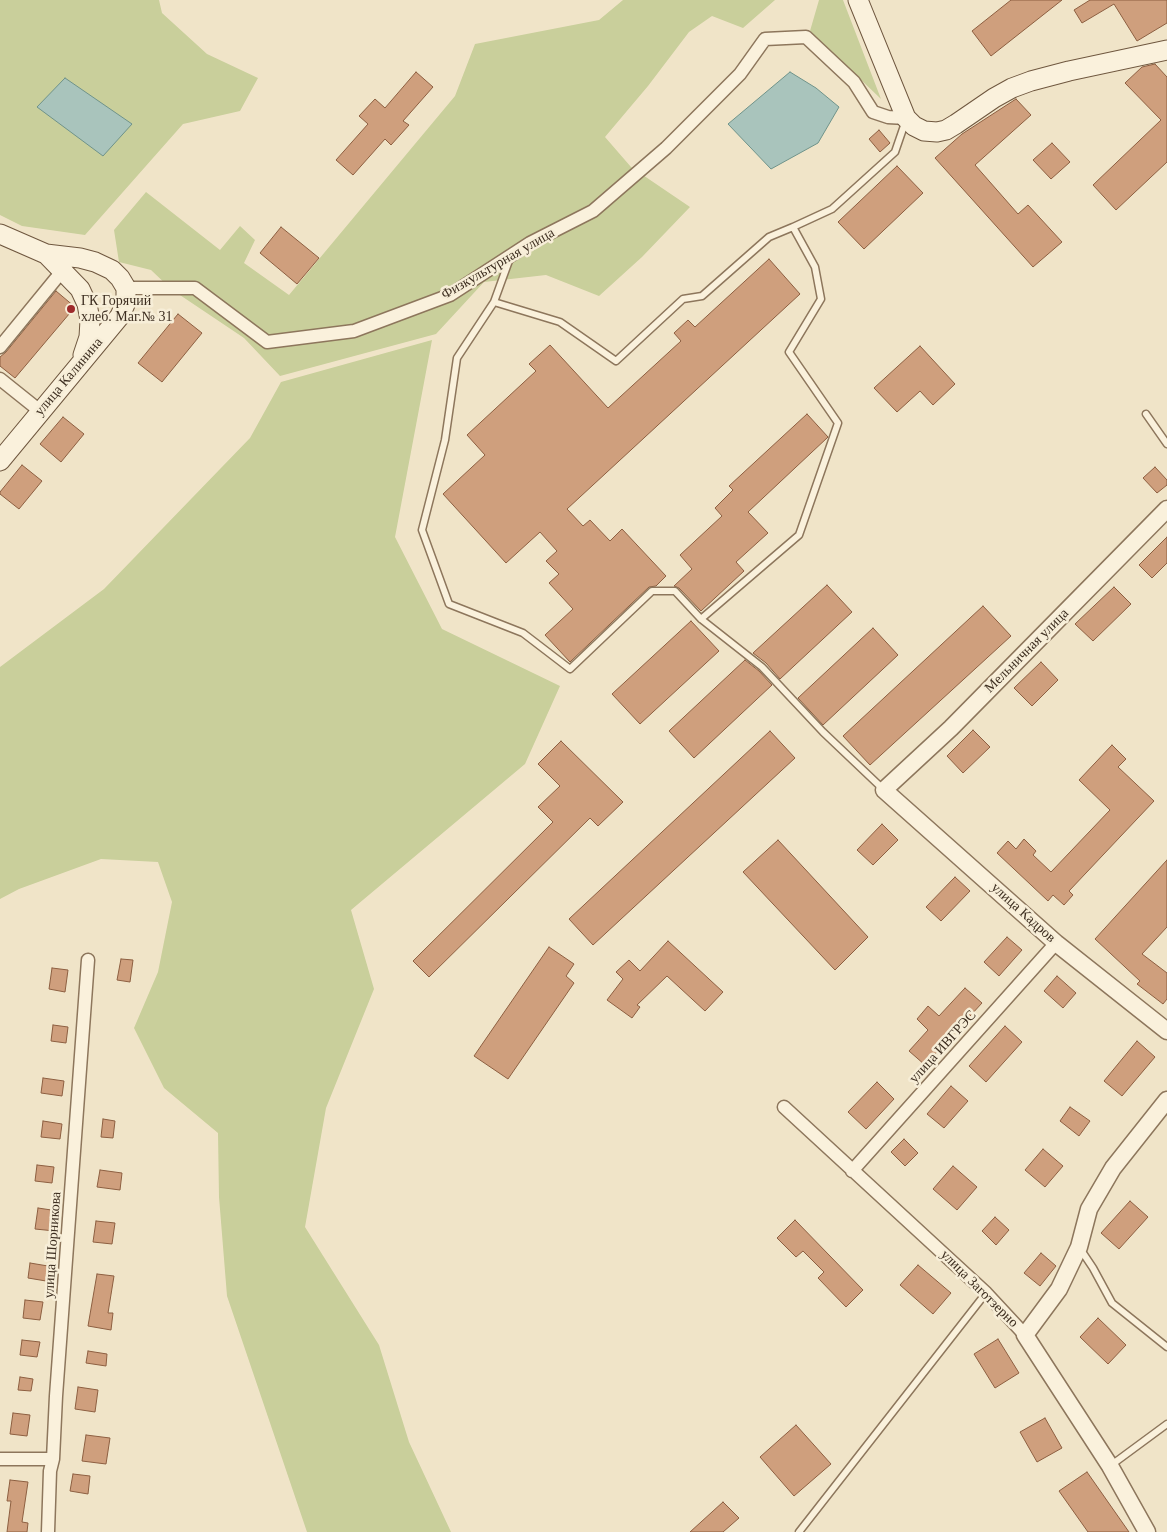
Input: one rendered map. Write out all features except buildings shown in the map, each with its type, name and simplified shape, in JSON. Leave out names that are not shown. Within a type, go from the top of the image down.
[{"type":"main road","points":[[858,0],[906,118],[914,126],[924,131],[936,132],[956,124],[1012,88],[1069,71],[1167,50]]},
{"type":"main road","points":[[0,234],[46,254],[80,258],[95,262],[112,270],[126,288]]},
{"type":"main road","points":[[46,254],[80,289],[87,304],[90,320],[89,337],[81,361]]},
{"type":"main road","points":[[62,270],[80,258]]},
{"type":"main road","name":"улица Калинина","points":[[0,461],[120,316],[126,302],[126,288]]},
{"type":"main road","points":[[90,320],[95,326],[102,328],[112,326]]},
{"type":"street","name":"Физкультурная улица","points":[[126,288],[195,288],[267,342],[354,331],[450,295],[511,254],[593,211],[666,148],[740,74],[766,40],[806,38],[854,82],[873,112],[888,117],[906,118]]},
{"type":"street","points":[[0,347],[62,270]]},
{"type":"street","points":[[0,379],[40,411]]},
{"type":"street","name":"Мельничная улица","points":[[884,790],[951,728],[1167,509]]},
{"type":"street","name":"улица Кадров","points":[[884,790],[1056,943],[1167,1031]]},
{"type":"street","name":"улица ИВГРЭС","points":[[852,1171],[1056,943]]},
{"type":"street","name":"улица Шорникова","points":[[48,1532],[50,1471],[54,1459],[56,1396],[88,960]]},
{"type":"street","points":[[1025,1335],[1059,1289],[1078,1247],[1089,1209],[1113,1168],[1167,1100]]},
{"type":"street","name":"улица Заготзерно","points":[[784,1107],[986,1293],[1025,1335],[1110,1466],[1147,1532]]},
{"type":"street","points":[[0,1459],[54,1459]]},
{"type":"lane","points":[[494,302],[560,322],[616,361],[683,299],[702,296],[769,237],[832,209],[895,152],[906,118]]},
{"type":"lane","points":[[701,619],[799,535],[838,423],[789,352],[821,299],[816,267],[793,227]]},
{"type":"lane","points":[[511,254],[494,302],[458,358],[446,440],[422,530],[449,604],[523,633],[570,669],[652,592],[675,591],[701,619],[762,667],[823,732],[884,790]]},
{"type":"lane","points":[[1146,414],[1167,444]]},
{"type":"lane","points":[[1078,1247],[1093,1268],[1112,1304],[1167,1348]]},
{"type":"lane","points":[[799,1532],[986,1293]]},
{"type":"lane","points":[[1110,1466],[1167,1424]]},
{"type":"green space","points":[[0,0],[159,0],[162,13],[207,54],[258,78],[240,111],[183,124],[85,235],[22,226],[0,215]]},
{"type":"green space","points":[[623,0],[775,0],[743,28],[712,16],[689,32],[648,86],[605,137],[631,167],[690,207],[642,257],[599,296],[546,275],[484,282],[436,334],[280,376],[244,338],[171,289],[151,270],[119,262],[114,230],[146,192],[220,250],[240,226],[255,240],[244,263],[289,295],[455,96],[475,44],[599,20]]},
{"type":"green space","points":[[819,0],[843,0],[881,99],[810,31]]},
{"type":"green space","points":[[432,340],[395,537],[442,629],[560,686],[525,764],[351,910],[374,989],[326,1108],[305,1227],[379,1345],[409,1442],[451,1532],[307,1532],[227,1296],[219,1197],[218,1133],[164,1088],[134,1028],[158,972],[172,902],[158,862],[101,859],[19,889],[0,899],[0,667],[104,589],[250,438],[281,382]]},
{"type":"water","points":[[790,72],[816,88],[839,107],[818,143],[771,169],[728,124]]},
{"type":"water","points":[[65,78],[132,124],[103,156],[37,107]]},
{"type":"place","name":"ГК Горячий хлеб. Маг.№ 31","points":[[71,309]]}]
